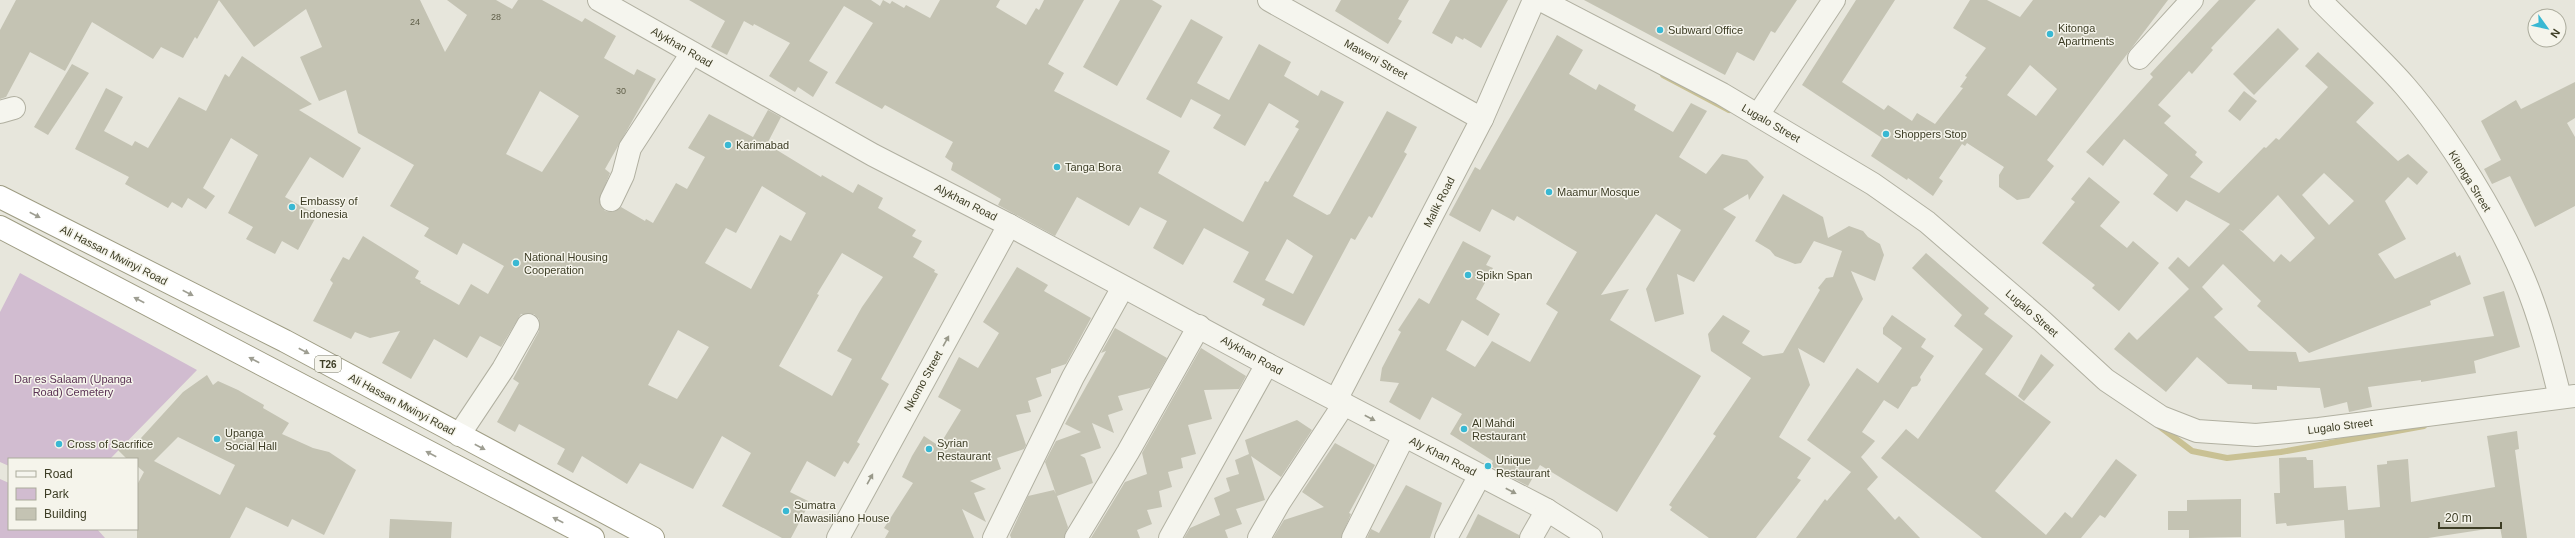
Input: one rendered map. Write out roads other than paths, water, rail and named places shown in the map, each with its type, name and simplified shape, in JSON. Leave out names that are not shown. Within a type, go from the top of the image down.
[{"type":"highway","name":"Ali Hassan Mwinyi Road","points":[[0,197],[285,341],[653,538]]},
{"type":"highway","points":[[0,228],[593,538]]},
{"type":"street","name":"Alykhan Road","points":[[599,0],[873,155],[1009,224],[1123,287],[1340,402]]},
{"type":"street","name":"Maweni Street","points":[[1269,0],[1482,119]]},
{"type":"street","name":"Malik Road","points":[[1259,538],[1340,402],[1482,119],[1534,0]]},
{"type":"street","name":"Lugalo Street","points":[[1541,0],[1722,94],[1873,184],[1927,222],[2042,321],[2106,380],[2161,417],[2197,430],[2256,435],[2319,429],[2567,396]]},
{"type":"street","points":[[1758,115],[1834,0]]},
{"type":"street","points":[[2139,58],[2192,0]]},
{"type":"street","name":"Kitonga Street","points":[[2320,0],[2405,86],[2439,132],[2481,196],[2524,279],[2544,337],[2567,396]]},
{"type":"street","points":[[611,200],[622,175],[630,148],[692,53]]},
{"type":"street","name":"Nkomo Street","points":[[838,538],[1009,224]]},
{"type":"street","points":[[994,538],[1073,377],[1123,287]]},
{"type":"street","points":[[459,435],[503,369],[528,325]]},
{"type":"street","points":[[1076,538],[1128,452],[1199,326]]},
{"type":"street","points":[[1170,538],[1267,364]]},
{"type":"street","name":"Aly Khan Road","points":[[1340,402],[1547,510],[1591,538]]},
{"type":"street","points":[[1353,538],[1404,436]]},
{"type":"street","points":[[1446,538],[1480,475]]},
{"type":"street","points":[[1532,538],[1547,510]]},
{"type":"waterway","points":[[1663,75],[1729,110]]},
{"type":"waterway","points":[[2159,426],[2192,451],[2227,458],[2281,452],[2424,426]]},
{"type":"place","name":"Subward Office","points":[[1660,30]]},
{"type":"place","name":"Kitonga Apartments","points":[[2050,34]]},
{"type":"place","name":"Shoppers Stop","points":[[1886,134]]},
{"type":"place","name":"Karimabad","points":[[728,145]]},
{"type":"place","name":"Tanga Bora","points":[[1057,167]]},
{"type":"place","name":"Maamur Mosque","points":[[1549,192]]},
{"type":"place","name":"Embassy of Indonesia","points":[[292,207]]},
{"type":"place","name":"National Housing Cooperation","points":[[516,263]]},
{"type":"place","name":"Spikn Span","points":[[1468,275]]},
{"type":"place","name":"Al Mahdi Restaurant","points":[[1464,429]]},
{"type":"place","name":"Upanga Social Hall","points":[[217,439]]},
{"type":"place","name":"Cross of Sacrifice","points":[[59,444]]},
{"type":"place","name":"Syrian Restaurant","points":[[929,449]]},
{"type":"place","name":"Unique Restaurant","points":[[1488,466]]},
{"type":"place","name":"Sumatra Mawasiliano House","points":[[786,511]]},
{"type":"park label","name":"Dar es Salaam (Upanga Road) Cemetery","points":[[73,385]]}]
